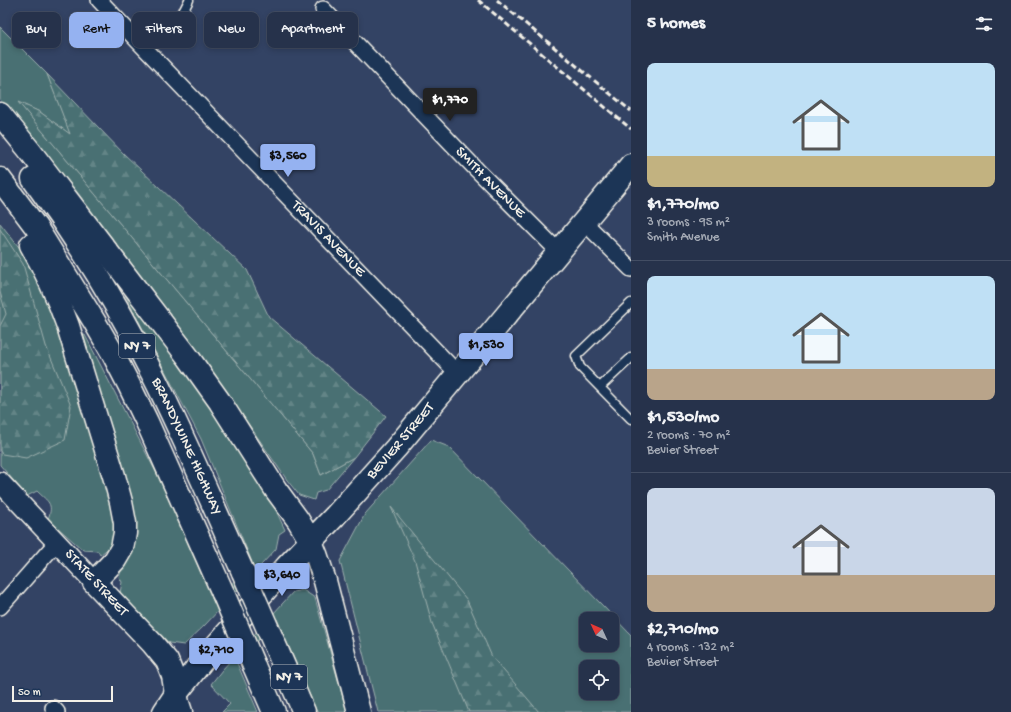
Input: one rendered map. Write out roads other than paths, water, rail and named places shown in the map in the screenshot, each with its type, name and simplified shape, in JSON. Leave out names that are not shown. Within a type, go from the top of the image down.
[{"type":"main road","points":[[0,114],[188,357],[229,416],[276,490],[298,520],[311,542],[319,561],[332,604],[359,712]]},
{"type":"main road","name":"BRANDYWINE HIGHWAY","points":[[0,137],[49,201],[77,243],[104,286],[152,373],[174,418],[304,712]]},
{"type":"main road","name":"BEVIER STREET","points":[[164,712],[179,703],[189,677],[230,629],[396,448],[631,166]]},
{"type":"main road","name":"BRANDYWINE HIGHWAY","points":[[0,179],[36,227],[94,321],[129,385],[223,593],[274,712]]},
{"type":"main road","points":[[0,194],[42,263],[62,309],[77,352],[121,502],[125,523],[122,548],[115,560],[94,582]]},
{"type":"main road","name":"STATE STREET","points":[[94,582],[142,631],[167,661],[173,676],[179,703]]},
{"type":"street","name":"TRAVIS AVENUE","points":[[99,0],[145,50],[458,374]]},
{"type":"street","name":"SMITH AVENUE","points":[[323,9],[559,252]]},
{"type":"street","points":[[584,222],[631,269]]},
{"type":"street","name":"STATE STREET","points":[[0,482],[94,582]]},
{"type":"street","points":[[0,607],[57,542]]},
{"type":"lane","points":[[145,50],[184,10],[189,0]]},
{"type":"lane","points":[[631,303],[576,356],[580,367],[631,417]]},
{"type":"lane","points":[[600,387],[631,358]]},
{"type":"railway","points":[[478,0],[631,129]]},
{"type":"railway","points":[[497,0],[631,111]]}]
